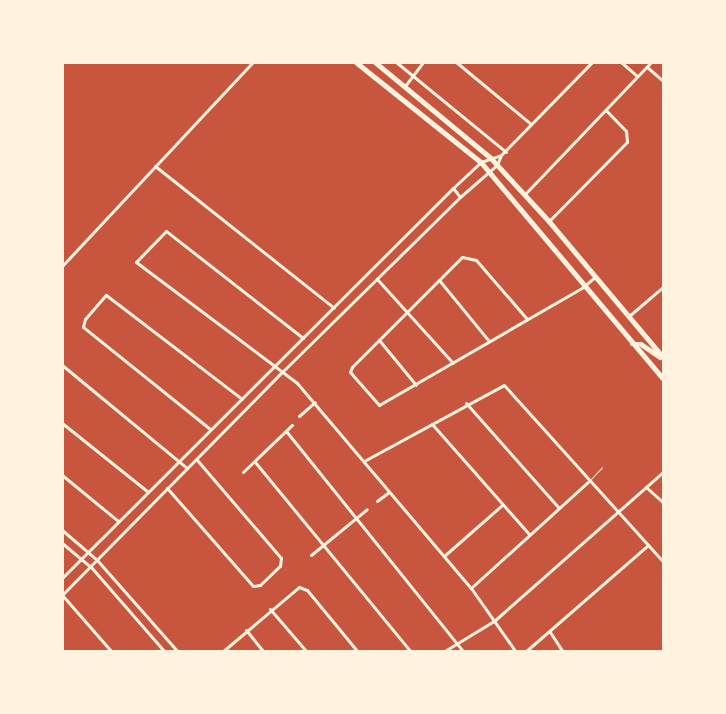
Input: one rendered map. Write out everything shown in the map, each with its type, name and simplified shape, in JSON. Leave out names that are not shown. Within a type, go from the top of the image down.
[{"type":"main road","points":[[356,62],[481,162],[583,287],[664,380]]},
{"type":"main road","points":[[374,62],[497,164],[549,221],[664,359]]},
{"type":"main road","points":[[632,344],[641,344],[664,359]]},
{"type":"street","points":[[62,266],[253,62]]},
{"type":"street","points":[[396,62],[506,152]]},
{"type":"street","points":[[405,86],[423,62]]},
{"type":"street","points":[[456,62],[531,124]]},
{"type":"street","points":[[62,578],[453,188],[481,162],[506,152],[592,62]]},
{"type":"street","points":[[621,62],[637,76]]},
{"type":"street","points":[[525,194],[650,62]]},
{"type":"street","points":[[646,67],[664,82]]},
{"type":"street","points":[[549,221],[624,146],[628,138],[626,131],[606,110]]},
{"type":"street","points":[[112,652],[62,595],[282,372],[460,197],[497,164],[501,155]]},
{"type":"street","points":[[155,166],[334,308]]},
{"type":"street","points":[[453,188],[460,197]]},
{"type":"street","points":[[303,338],[166,231],[136,262],[282,372],[315,402],[471,588],[516,652]]},
{"type":"street","points":[[527,319],[471,257],[458,260],[350,370],[379,405],[583,287],[595,276]]},
{"type":"street","points":[[377,279],[453,363]]},
{"type":"street","points":[[439,280],[489,341]]},
{"type":"street","points":[[629,316],[664,286]]},
{"type":"street","points":[[210,429],[83,327],[85,318],[106,295],[242,399]]},
{"type":"street","points":[[379,340],[416,385]]},
{"type":"street","points":[[62,365],[180,460],[187,468]]},
{"type":"street","points":[[364,461],[500,384],[509,388],[589,481],[664,562]]},
{"type":"street","points":[[299,416],[315,402]]},
{"type":"street","points":[[466,404],[558,507]]},
{"type":"street","points":[[62,423],[148,492]]},
{"type":"street","points":[[243,472],[292,424]]},
{"type":"street","points":[[432,424],[529,534]]},
{"type":"street","points":[[286,431],[464,652]]},
{"type":"street","points":[[167,488],[250,584],[260,585],[282,563],[281,558],[196,459]]},
{"type":"street","points":[[255,462],[411,652]]},
{"type":"street","points":[[443,652],[494,621],[664,471]]},
{"type":"street","points":[[62,474],[118,521]]},
{"type":"street","points":[[471,588],[558,507],[589,481]]},
{"type":"street","points":[[646,487],[664,503]]},
{"type":"street","points":[[377,501],[389,492]]},
{"type":"street","points":[[444,556],[502,505]]},
{"type":"street","points":[[311,555],[367,509]]},
{"type":"street","points":[[62,530],[97,560],[178,652]]},
{"type":"street","points":[[62,544],[91,566],[165,652]]},
{"type":"street","points":[[525,652],[648,545]]},
{"type":"street","points":[[222,652],[294,588],[303,587],[358,652]]},
{"type":"street","points":[[270,609],[307,652]]},
{"type":"street","points":[[246,630],[264,652]]},
{"type":"street","points":[[550,632],[564,652]]},
{"type":"lane","points":[[589,481],[602,467]]}]
